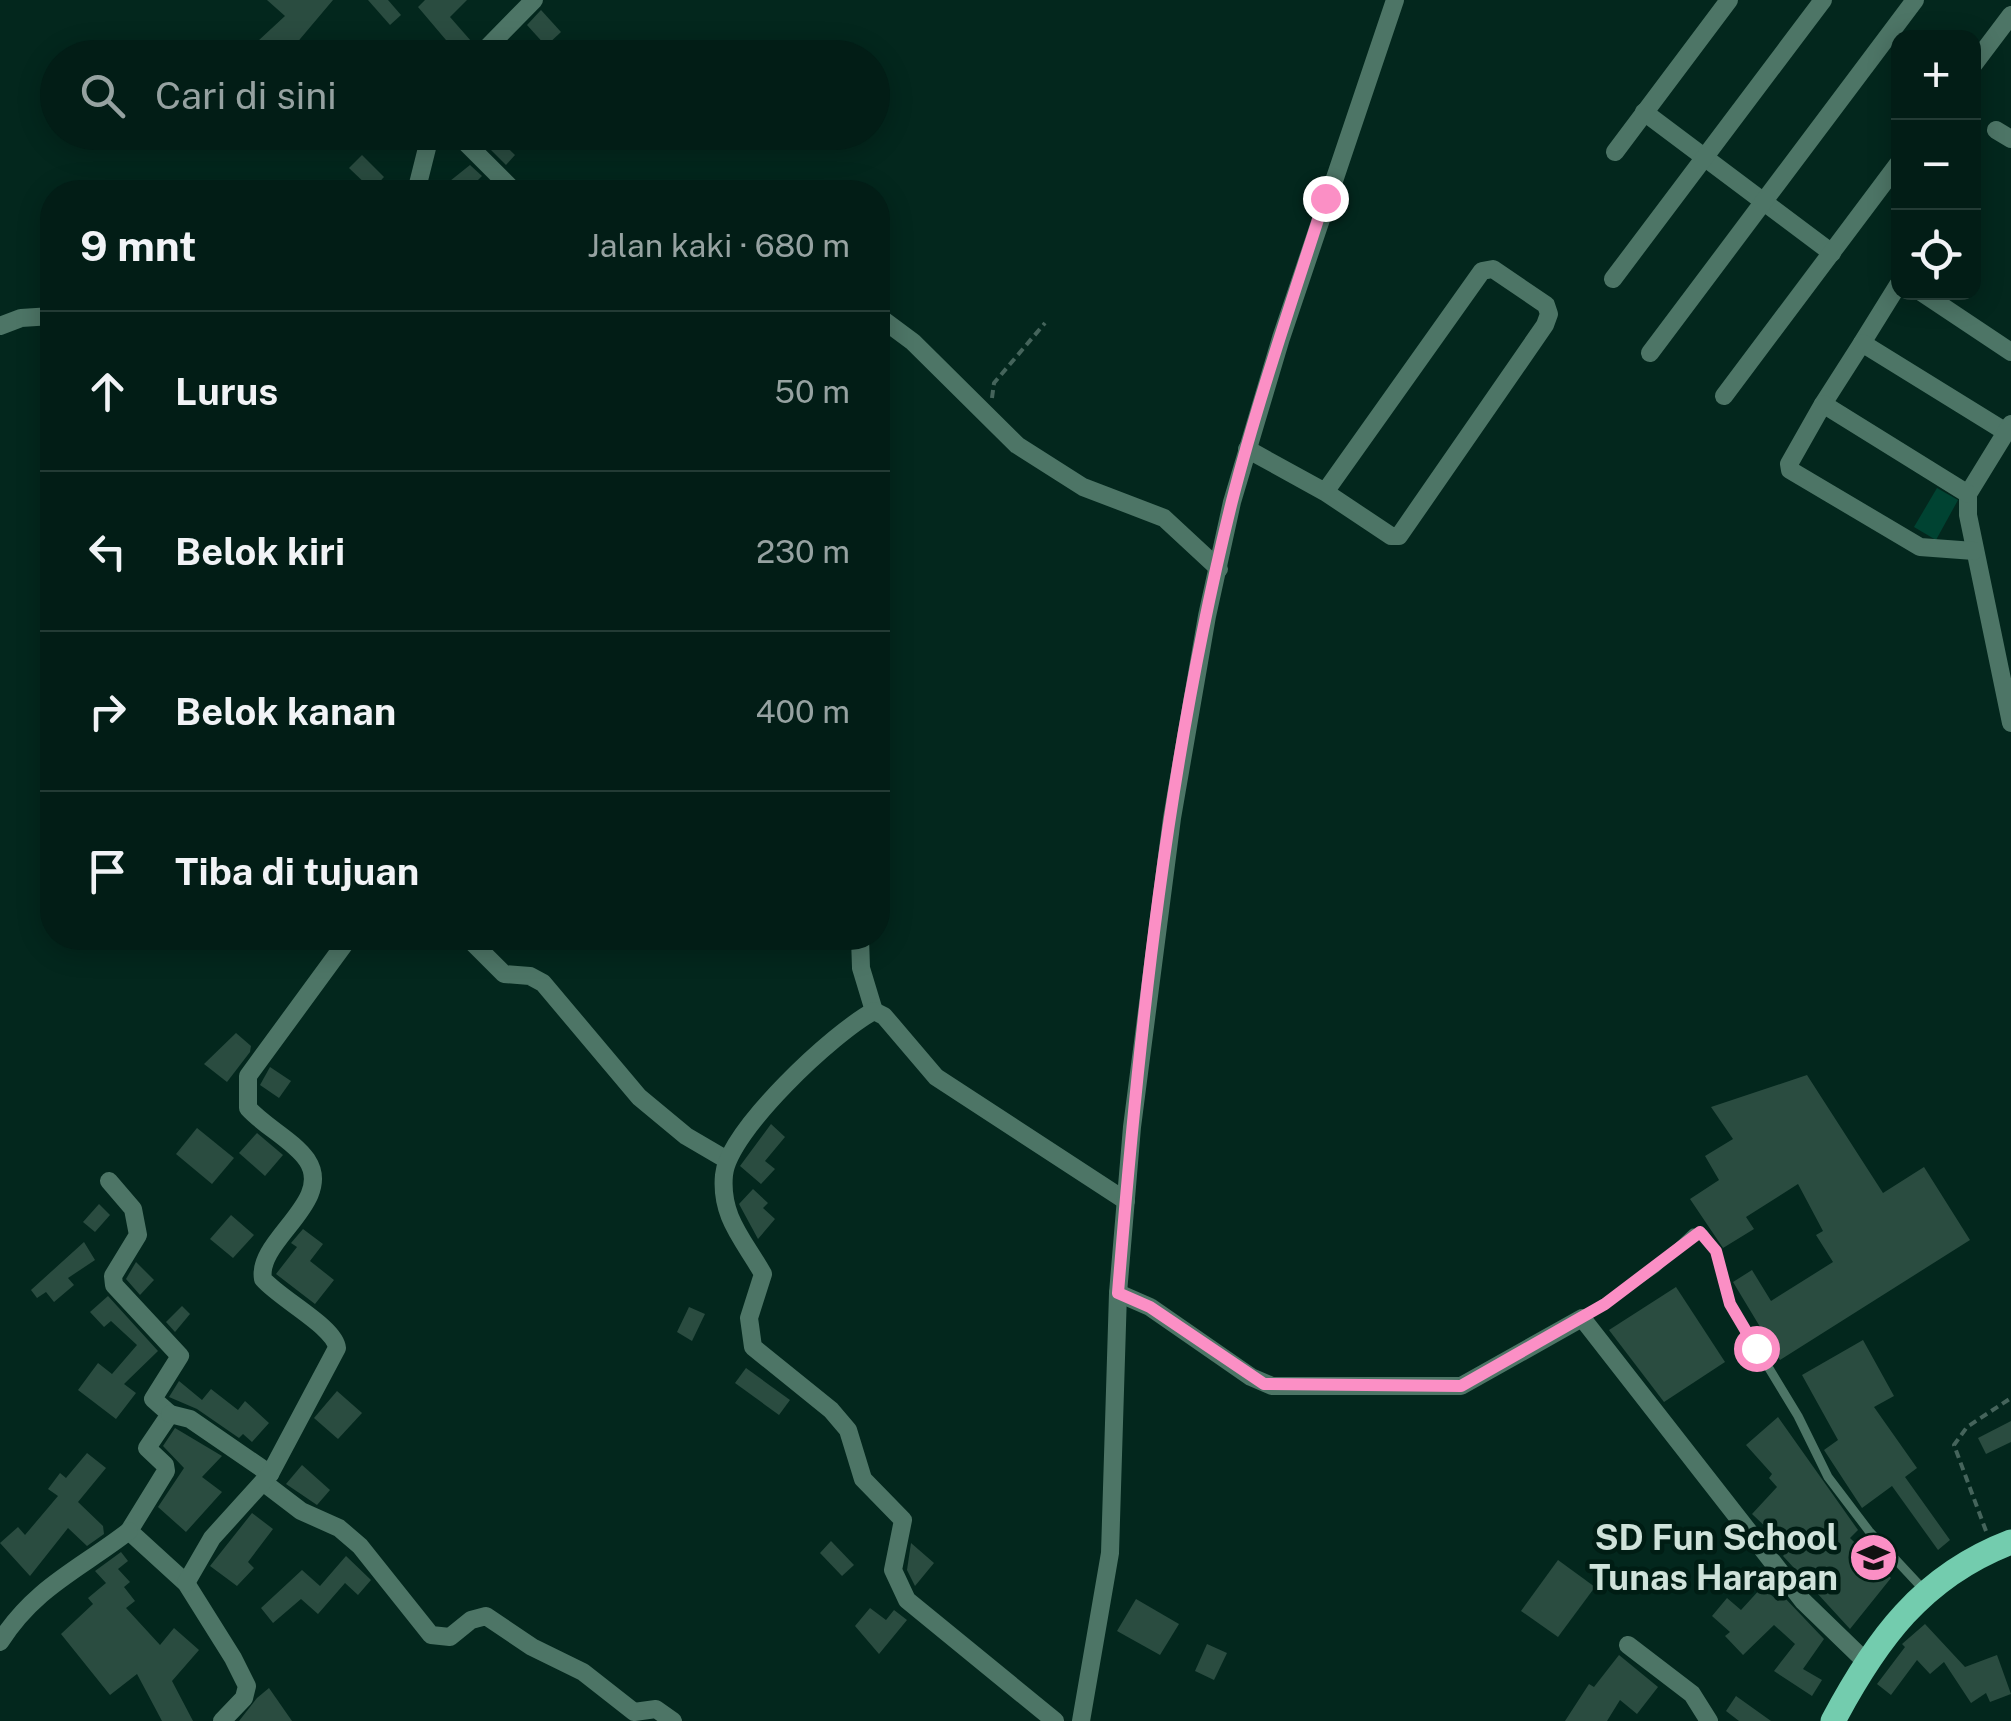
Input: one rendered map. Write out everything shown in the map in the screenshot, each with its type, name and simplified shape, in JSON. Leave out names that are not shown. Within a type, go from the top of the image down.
[{"type":"main road","points":[[1834,1721],[1865,1660],[1924,1590],[2002,1546]]},
{"type":"street","points":[[495,40],[534,0]]},
{"type":"street","points":[[1081,1721],[1110,1553],[1118,1293],[1169,836],[1219,568],[1247,449],[1325,198],[1395,0]]},
{"type":"street","points":[[1614,152],[1729,0]]},
{"type":"street","points":[[1614,280],[1824,0]]},
{"type":"street","points":[[1650,353],[1916,0]]},
{"type":"street","points":[[1981,55],[2011,14]]},
{"type":"street","points":[[1644,112],[1832,253]]},
{"type":"street","points":[[419,180],[426,150]]},
{"type":"street","points":[[473,150],[504,180]]},
{"type":"street","points":[[1724,396],[1891,173]]},
{"type":"street","points":[[1247,449],[1325,492],[1391,536],[1398,536],[1544,324],[1549,314],[1546,305],[1493,269],[1482,271],[1325,492]]},
{"type":"street","points":[[1891,297],[1792,457],[1790,470],[1920,547],[1974,551]]},
{"type":"street","points":[[1934,300],[2011,352]]},
{"type":"street","points":[[0,326],[21,318],[40,317]]},
{"type":"street","points":[[890,325],[913,342],[994,422],[1057,474],[1164,518],[1219,568]]},
{"type":"street","points":[[1862,343],[2008,428],[2003,453],[1968,494],[1974,551],[2006,671],[2011,723]]},
{"type":"street","points":[[1823,404],[1968,494]]},
{"type":"street","points":[[1990,607],[2011,602]]},
{"type":"street","points":[[186,1583],[205,1548],[266,1478],[334,1356],[336,1340],[264,1280],[264,1261],[304,1204],[312,1174],[307,1160],[248,1108],[246,1090],[248,1076],[336,950]]},
{"type":"street","points":[[480,950],[504,974],[530,976],[543,983],[639,1097],[686,1136],[727,1160]]},
{"type":"street","points":[[860,950],[861,968],[874,1011],[884,1016],[936,1077],[1126,1201]]},
{"type":"street","points":[[874,1011],[820,1054],[747,1128],[727,1160],[724,1190],[730,1221],[763,1274],[750,1318],[752,1346],[831,1410],[848,1430],[863,1478],[903,1520],[893,1570],[907,1600],[1054,1721]]},
{"type":"street","points":[[109,1181],[133,1209],[138,1235],[113,1276],[114,1285],[179,1351],[179,1361],[153,1399],[170,1414],[190,1419],[266,1478],[300,1511],[339,1528],[360,1546],[431,1635],[450,1637],[471,1620],[486,1616],[532,1646],[584,1672],[634,1712],[656,1709],[673,1721]]},
{"type":"street","points":[[1118,1293],[1150,1307],[1251,1376],[1272,1386],[1461,1386],[1582,1318],[1803,1601],[1865,1660]]},
{"type":"street","points":[[0,1642],[54,1580],[95,1558],[129,1531],[166,1471],[165,1464],[147,1448],[170,1414]]},
{"type":"street","points":[[129,1531],[186,1583],[247,1686],[244,1698],[222,1721]]},
{"type":"street","points":[[1628,1645],[1692,1694],[1708,1721]]},
{"type":"lane","points":[[1582,1318],[1656,1268],[1694,1233],[1704,1234],[1716,1251],[1730,1304],[1798,1416],[1828,1476],[1869,1531],[1924,1590]]},
{"type":"path","points":[[994,422],[994,383],[1045,323]]},
{"type":"path","points":[[2002,1546],[1954,1445],[1967,1427],[2011,1398]]},
{"type":"green space","points":[[1937,488],[1958,500],[1936,540],[1914,527]]},
{"type":"building","points":[[267,0],[333,0],[299,40],[259,40],[285,16]]},
{"type":"building","points":[[368,0],[388,0],[401,15],[390,25]]},
{"type":"building","points":[[425,0],[467,0],[450,17],[470,40],[446,40],[418,7]]},
{"type":"building","points":[[541,10],[561,32],[552,40],[541,40],[527,25]]},
{"type":"building","points":[[491,150],[510,150],[515,155],[506,165]]},
{"type":"building","points":[[362,155],[384,177],[362,180],[349,168]]},
{"type":"building","points":[[470,165],[482,176],[478,180],[451,180]]},
{"type":"building","points":[[236,1033],[251,1046],[250,1052],[227,1082],[204,1064]]},
{"type":"building","points":[[270,1067],[291,1081],[279,1098],[260,1085]]},
{"type":"building","points":[[1807,1075],[1883,1193],[1924,1167],[1970,1240],[1780,1360],[1733,1282],[1752,1270],[1771,1301],[1833,1262],[1816,1235],[1823,1231],[1798,1184],[1746,1217],[1754,1229],[1723,1248],[1690,1199],[1719,1180],[1705,1156],[1733,1139],[1711,1107]]},
{"type":"building","points":[[771,1124],[785,1137],[765,1161],[775,1169],[761,1184],[740,1166]]},
{"type":"building","points":[[197,1128],[234,1158],[212,1184],[176,1154]]},
{"type":"building","points":[[257,1133],[283,1155],[265,1176],[239,1153]]},
{"type":"building","points":[[753,1189],[768,1203],[763,1208],[775,1219],[758,1239],[739,1204]]},
{"type":"building","points":[[99,1204],[110,1215],[95,1232],[83,1222]]},
{"type":"building","points":[[231,1215],[254,1235],[233,1258],[210,1239]]},
{"type":"building","points":[[303,1229],[323,1244],[310,1261],[334,1280],[315,1304],[276,1274],[297,1247],[291,1243]]},
{"type":"building","points":[[84,1242],[95,1260],[68,1278],[74,1285],[54,1302],[46,1292],[37,1298],[31,1290]]},
{"type":"building","points":[[136,1262],[154,1280],[140,1295],[126,1279]]},
{"type":"building","points":[[1676,1287],[1725,1362],[1664,1402],[1609,1330]]},
{"type":"building","points":[[108,1296],[158,1351],[124,1384],[136,1393],[116,1419],[78,1390],[98,1363],[112,1374],[137,1345],[111,1321],[104,1327],[90,1312]]},
{"type":"building","points":[[182,1306],[190,1314],[175,1332],[166,1322]]},
{"type":"building","points":[[689,1307],[705,1314],[692,1341],[677,1332]]},
{"type":"building","points":[[1863,1340],[1894,1396],[1874,1407],[1917,1468],[1905,1477],[1950,1540],[1938,1550],[1892,1486],[1862,1508],[1824,1450],[1838,1440],[1802,1375]]},
{"type":"building","points":[[746,1368],[790,1400],[779,1415],[735,1383]]},
{"type":"building","points":[[179,1381],[202,1400],[211,1389],[238,1410],[245,1401],[269,1423],[252,1442],[243,1434],[239,1438],[197,1409],[169,1397]]},
{"type":"building","points":[[337,1391],[362,1413],[338,1439],[314,1418]]},
{"type":"building","points":[[1778,1417],[1858,1530],[1850,1538],[1891,1578],[1850,1629],[1783,1556],[1789,1549],[1752,1514],[1777,1487],[1769,1478],[1772,1474],[1746,1445]]},
{"type":"building","points":[[2011,1421],[2011,1442],[1986,1454],[1978,1438]]},
{"type":"building","points":[[175,1428],[222,1456],[202,1477],[222,1492],[186,1532],[158,1507],[184,1468],[163,1446]]},
{"type":"building","points":[[87,1453],[106,1468],[78,1502],[103,1526],[104,1534],[87,1546],[68,1528],[30,1576],[0,1543],[18,1527],[25,1535],[58,1496],[48,1489],[60,1473],[66,1478]]},
{"type":"building","points":[[302,1465],[330,1490],[317,1505],[286,1484]]},
{"type":"building","points":[[252,1513],[273,1529],[248,1562],[254,1568],[237,1586],[210,1566]]},
{"type":"building","points":[[831,1541],[854,1565],[842,1576],[820,1553]]},
{"type":"building","points":[[911,1543],[934,1563],[915,1586],[907,1570]]},
{"type":"building","points":[[121,1552],[128,1561],[118,1569],[130,1582],[124,1587],[135,1601],[126,1608],[160,1645],[174,1628],[199,1650],[172,1681],[193,1721],[162,1721],[137,1674],[110,1695],[61,1634],[93,1604],[88,1598],[106,1583],[95,1571]]},
{"type":"building","points":[[346,1556],[371,1580],[358,1595],[345,1583],[318,1614],[301,1599],[273,1623],[261,1608],[302,1570],[320,1586]]},
{"type":"building","points":[[1558,1560],[1595,1587],[1558,1637],[1521,1611]]},
{"type":"building","points":[[1762,1587],[1778,1601],[1783,1596],[1824,1639],[1803,1669],[1822,1680],[1812,1696],[1774,1671],[1795,1644],[1774,1625],[1743,1655],[1725,1636],[1730,1632],[1712,1616],[1727,1598],[1741,1610]]},
{"type":"building","points":[[1136,1599],[1179,1624],[1160,1655],[1117,1631]]},
{"type":"building","points":[[870,1608],[886,1620],[894,1610],[907,1620],[879,1654],[855,1626]]},
{"type":"building","points":[[1925,1624],[1965,1667],[1997,1655],[2011,1694],[1990,1702],[1986,1693],[1971,1703],[1944,1662],[1930,1674],[1917,1660],[1891,1695],[1877,1684],[1905,1647],[1902,1644]]},
{"type":"building","points":[[1207,1644],[1227,1653],[1214,1680],[1195,1671]]},
{"type":"building","points":[[1619,1655],[1658,1687],[1637,1714],[1620,1700],[1607,1721],[1565,1721],[1589,1684],[1594,1687]]},
{"type":"building","points":[[269,1688],[292,1721],[239,1721],[257,1698]]},
{"type":"building","points":[[1736,1696],[1771,1721],[1739,1721],[1726,1711]]},
{"type":"place","name":"SD Fun School Tunas Harapan","points":[[1873,1557]]},
{"type":"route","points":[[1325,198],[1232,502],[1207,616],[1161,890],[1132,1128],[1118,1293],[1150,1307],[1264,1384],[1461,1386],[1605,1304],[1700,1232],[1716,1251],[1730,1304],[1756,1348]]}]
